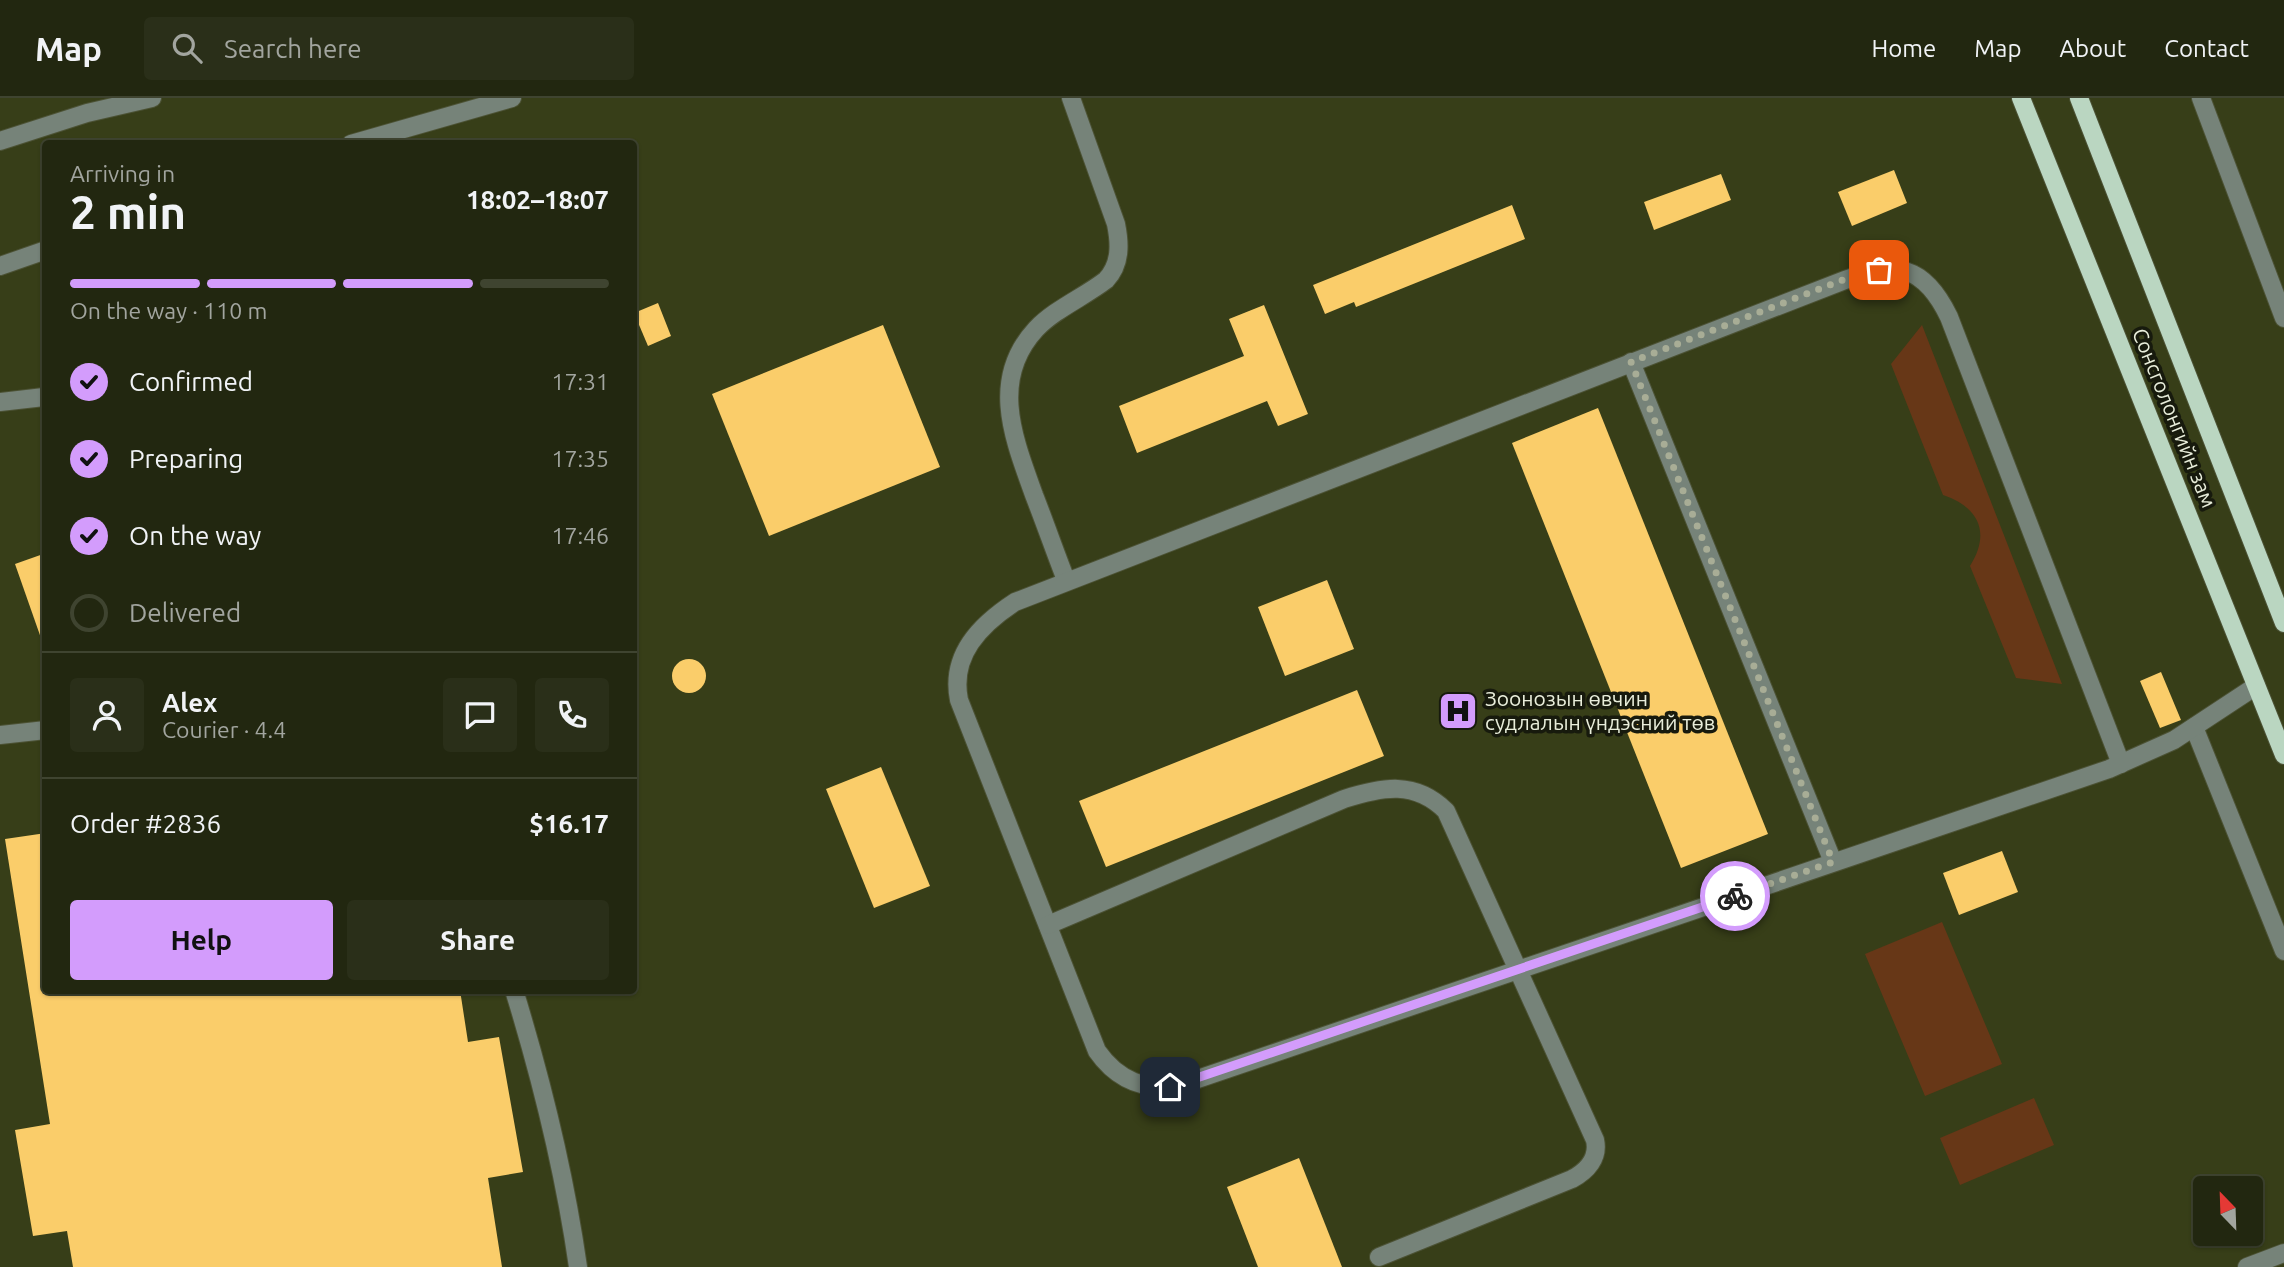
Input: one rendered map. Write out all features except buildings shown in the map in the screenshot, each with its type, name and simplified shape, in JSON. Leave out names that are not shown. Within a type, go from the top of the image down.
[{"type":"main road","name":"Сонсголонгийн зам","points":[[2021,98],[2284,755]]},
{"type":"main road","name":"Сонсголонгийн зам","points":[[2079,98],[2284,623]]},
{"type":"street","points":[[0,141],[84,106],[152,98]]},
{"type":"street","points":[[370,140],[512,98]]},
{"type":"street","points":[[1066,580],[1017,447],[1008,404],[1014,365],[1024,345],[1037,328],[1106,280],[1117,261],[1119,240],[1116,224],[1071,98]]},
{"type":"street","points":[[2201,98],[2284,317]]},
{"type":"street","points":[[0,266],[42,251]]},
{"type":"street","points":[[2121,764],[1949,317],[1934,290],[1925,281],[1914,273],[1891,268],[1867,272],[1015,602],[985,624],[963,655],[956,686],[959,700],[1097,1051],[1123,1078],[1146,1086],[1180,1085],[2121,764],[2152,751],[2194,727],[2256,686]]},
{"type":"street","points":[[1631,362],[1833,862]]},
{"type":"street","points":[[0,402],[42,397]]},
{"type":"street","points":[[2194,727],[2284,951]]},
{"type":"street","points":[[4,731],[42,730]]},
{"type":"street","points":[[1048,925],[1344,799],[1375,789],[1400,788],[1433,800],[1451,817],[1595,1140],[1594,1157],[1586,1169],[1572,1179],[1379,1257]]},
{"type":"street","points":[[515,994],[572,1222],[578,1267]]},
{"type":"street","points":[[2247,1267],[2284,1253]]},
{"type":"shaded area","name":"Зоонозын өвчин судлалын үндэсний төв","points":[[0,98],[2284,98],[2284,1267],[0,1267]]},
{"type":"shaded area","points":[[1922,325],[2062,684],[2016,678],[1970,566],[1980,543],[1978,523],[1965,507],[1943,495],[1891,364]]},
{"type":"shaded area","points":[[1942,922],[2002,1064],[1925,1096],[1865,954]]},
{"type":"shaded area","points":[[2034,1098],[2054,1145],[1960,1185],[1940,1138]]},
{"type":"way so far","points":[[1735,896],[1833,862],[1631,362],[1845,279],[1879,270]]},
{"type":"place","name":"Зоонозын өвчин судлалын үндэсний төв","points":[[1458,711]]},
{"type":"route","points":[[1170,1087],[1735,896]]}]
